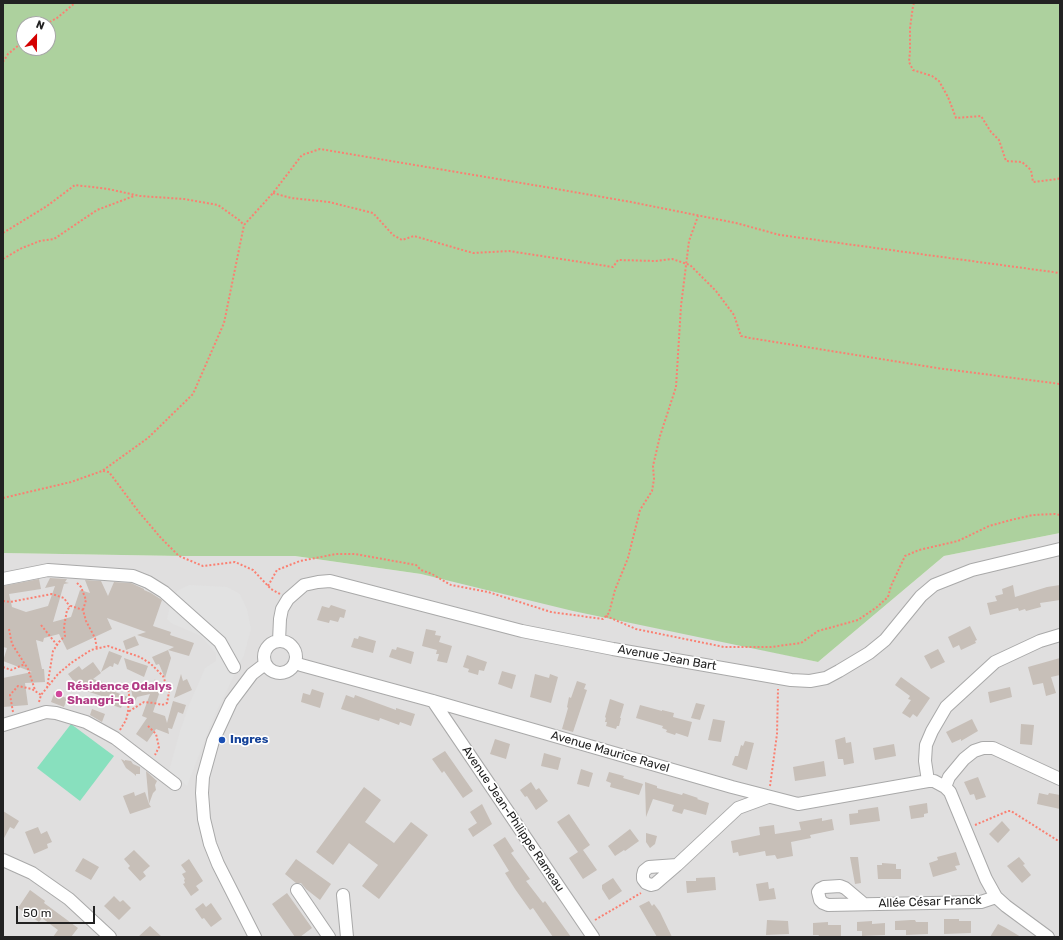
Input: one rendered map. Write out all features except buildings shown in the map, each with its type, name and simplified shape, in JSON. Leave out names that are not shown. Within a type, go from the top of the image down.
[{"type":"street","name":"Avenue Jean Bart","points":[[279,641],[282,609],[288,599],[304,585],[330,581],[522,631],[613,649],[778,678],[810,681],[826,678],[852,664],[885,640],[921,596],[934,585],[972,570],[1060,549]]},
{"type":"street","points":[[3,579],[48,570],[66,570],[133,576],[148,582],[164,592],[220,642],[234,666]]},
{"type":"street","points":[[1048,937],[996,897],[986,879],[950,792],[945,787],[934,781],[928,780],[925,761],[926,745],[932,731],[946,707],[995,662],[1040,641],[1060,635]]},
{"type":"street","points":[[279,641],[293,647],[296,662],[289,671],[278,674],[273,672],[265,664],[264,656],[270,644],[279,641]]},
{"type":"street","name":"Avenue Maurice Ravel","points":[[296,662],[301,665],[433,701],[732,787],[798,804],[928,780]]},
{"type":"street","points":[[255,937],[218,864],[210,844],[204,819],[202,793],[203,777],[213,741],[231,702],[252,674],[265,664]]},
{"type":"street","name":"Avenue Jean-Philippe Rameau","points":[[433,701],[593,937]]},
{"type":"street","points":[[3,725],[46,712],[67,716],[86,722],[115,738],[175,784]]},
{"type":"street","points":[[945,787],[949,777],[964,759],[974,751],[983,748],[993,748],[1060,779]]},
{"type":"street","points":[[732,787],[738,808]]},
{"type":"street","points":[[677,865],[649,867],[644,871],[643,879],[646,883],[651,885],[658,883],[738,808],[768,797]]},
{"type":"street","points":[[3,860],[32,873],[69,899],[110,937]]},
{"type":"street","points":[[297,890],[329,937]]},
{"type":"street","points":[[343,895],[347,937]]},
{"type":"street","name":"Allée César Franck","points":[[864,904],[981,902],[996,897]]},
{"type":"path","points":[[56,19],[75,3]]},
{"type":"path","points":[[914,3],[910,28],[910,51],[908,62],[913,70],[932,76],[939,81],[948,97],[956,118],[981,116],[991,132],[999,140],[1006,161],[1022,162],[1031,170],[1032,182],[1058,178],[1060,176]]},
{"type":"path","points":[[3,62],[8,54],[16,48]]},
{"type":"path","points":[[3,498],[71,482],[102,471],[148,438],[193,394],[224,323],[244,225],[273,193],[302,155],[320,149],[545,187],[736,223],[780,235],[1060,273]]},
{"type":"path","points":[[3,233],[47,206],[74,185],[135,195],[184,199],[218,205],[244,225]]},
{"type":"path","points":[[273,193],[291,198],[328,202],[373,213],[393,235],[402,240],[414,236],[474,253],[509,251],[613,267],[618,260],[656,261],[672,258],[690,265],[716,291],[734,315],[741,336],[937,368],[1060,384]]},
{"type":"path","points":[[3,259],[22,248],[40,241],[54,239],[97,210],[135,195]]},
{"type":"path","points":[[268,586],[277,570],[300,561],[336,554],[355,554],[416,565],[421,570],[451,585],[488,592],[551,612],[603,619],[608,614],[615,590],[628,558],[640,510],[652,491],[654,479],[653,466],[656,451],[676,387],[686,264],[689,241],[698,216]]},
{"type":"path","points":[[102,471],[109,472],[138,511],[161,538],[180,556],[203,566],[235,562],[253,570],[271,589],[288,599]]},
{"type":"path","points":[[606,616],[636,629],[724,647],[771,647],[801,643],[818,631],[858,620],[877,607],[888,597],[891,586],[905,556],[919,550],[958,541],[989,526],[1011,520],[1033,515],[1060,515]]},
{"type":"path","points":[[66,570],[80,587],[86,600],[83,610],[86,621],[95,638],[97,649]]},
{"type":"path","points":[[3,601],[10,602],[52,594],[64,598],[70,607]]},
{"type":"path","points":[[70,607],[83,610]]},
{"type":"path","points":[[47,688],[53,652],[65,636],[64,626],[67,610],[70,607]]},
{"type":"path","points":[[41,625],[57,645]]},
{"type":"path","points":[[9,629],[12,644],[28,668],[35,690]]},
{"type":"path","points":[[36,715],[41,695],[58,674],[71,663],[91,650],[108,646],[140,657],[151,664],[163,676],[169,692],[167,703],[162,705],[144,702],[128,712]]},
{"type":"path","points":[[3,667],[11,670],[25,664]]},
{"type":"path","points":[[768,797],[777,734],[778,678]]},
{"type":"path","points":[[115,738],[126,720],[128,712],[127,683]]},
{"type":"path","points":[[15,721],[10,695],[18,686],[32,688],[41,695]]},
{"type":"path","points":[[148,726],[156,734],[158,747],[150,765]]},
{"type":"path","points":[[965,829],[1011,811],[1060,842]]},
{"type":"path","points":[[585,926],[644,891],[651,885]]},
{"type":"shaded area","points":[[1060,533],[1060,937],[3,937],[3,553],[295,556],[421,574],[818,662],[944,556]]},
{"type":"shaded area","points":[[189,585],[227,587],[240,594],[247,609],[251,629],[244,655],[213,719],[187,786],[169,771],[189,705],[205,668],[216,661],[216,654],[201,636],[171,623],[167,619],[171,601],[177,591]]},
{"type":"green space","points":[[3,3],[1060,3],[1060,533],[944,556],[818,662],[573,611],[421,574],[295,556],[3,553]]},
{"type":"green space","points":[[71,724],[114,756],[80,801],[37,768]]},
{"type":"place","name":"Résidence Odalys Shangri-La","points":[[59,694]]},
{"type":"place","name":"Ingres","points":[[222,740]]}]
